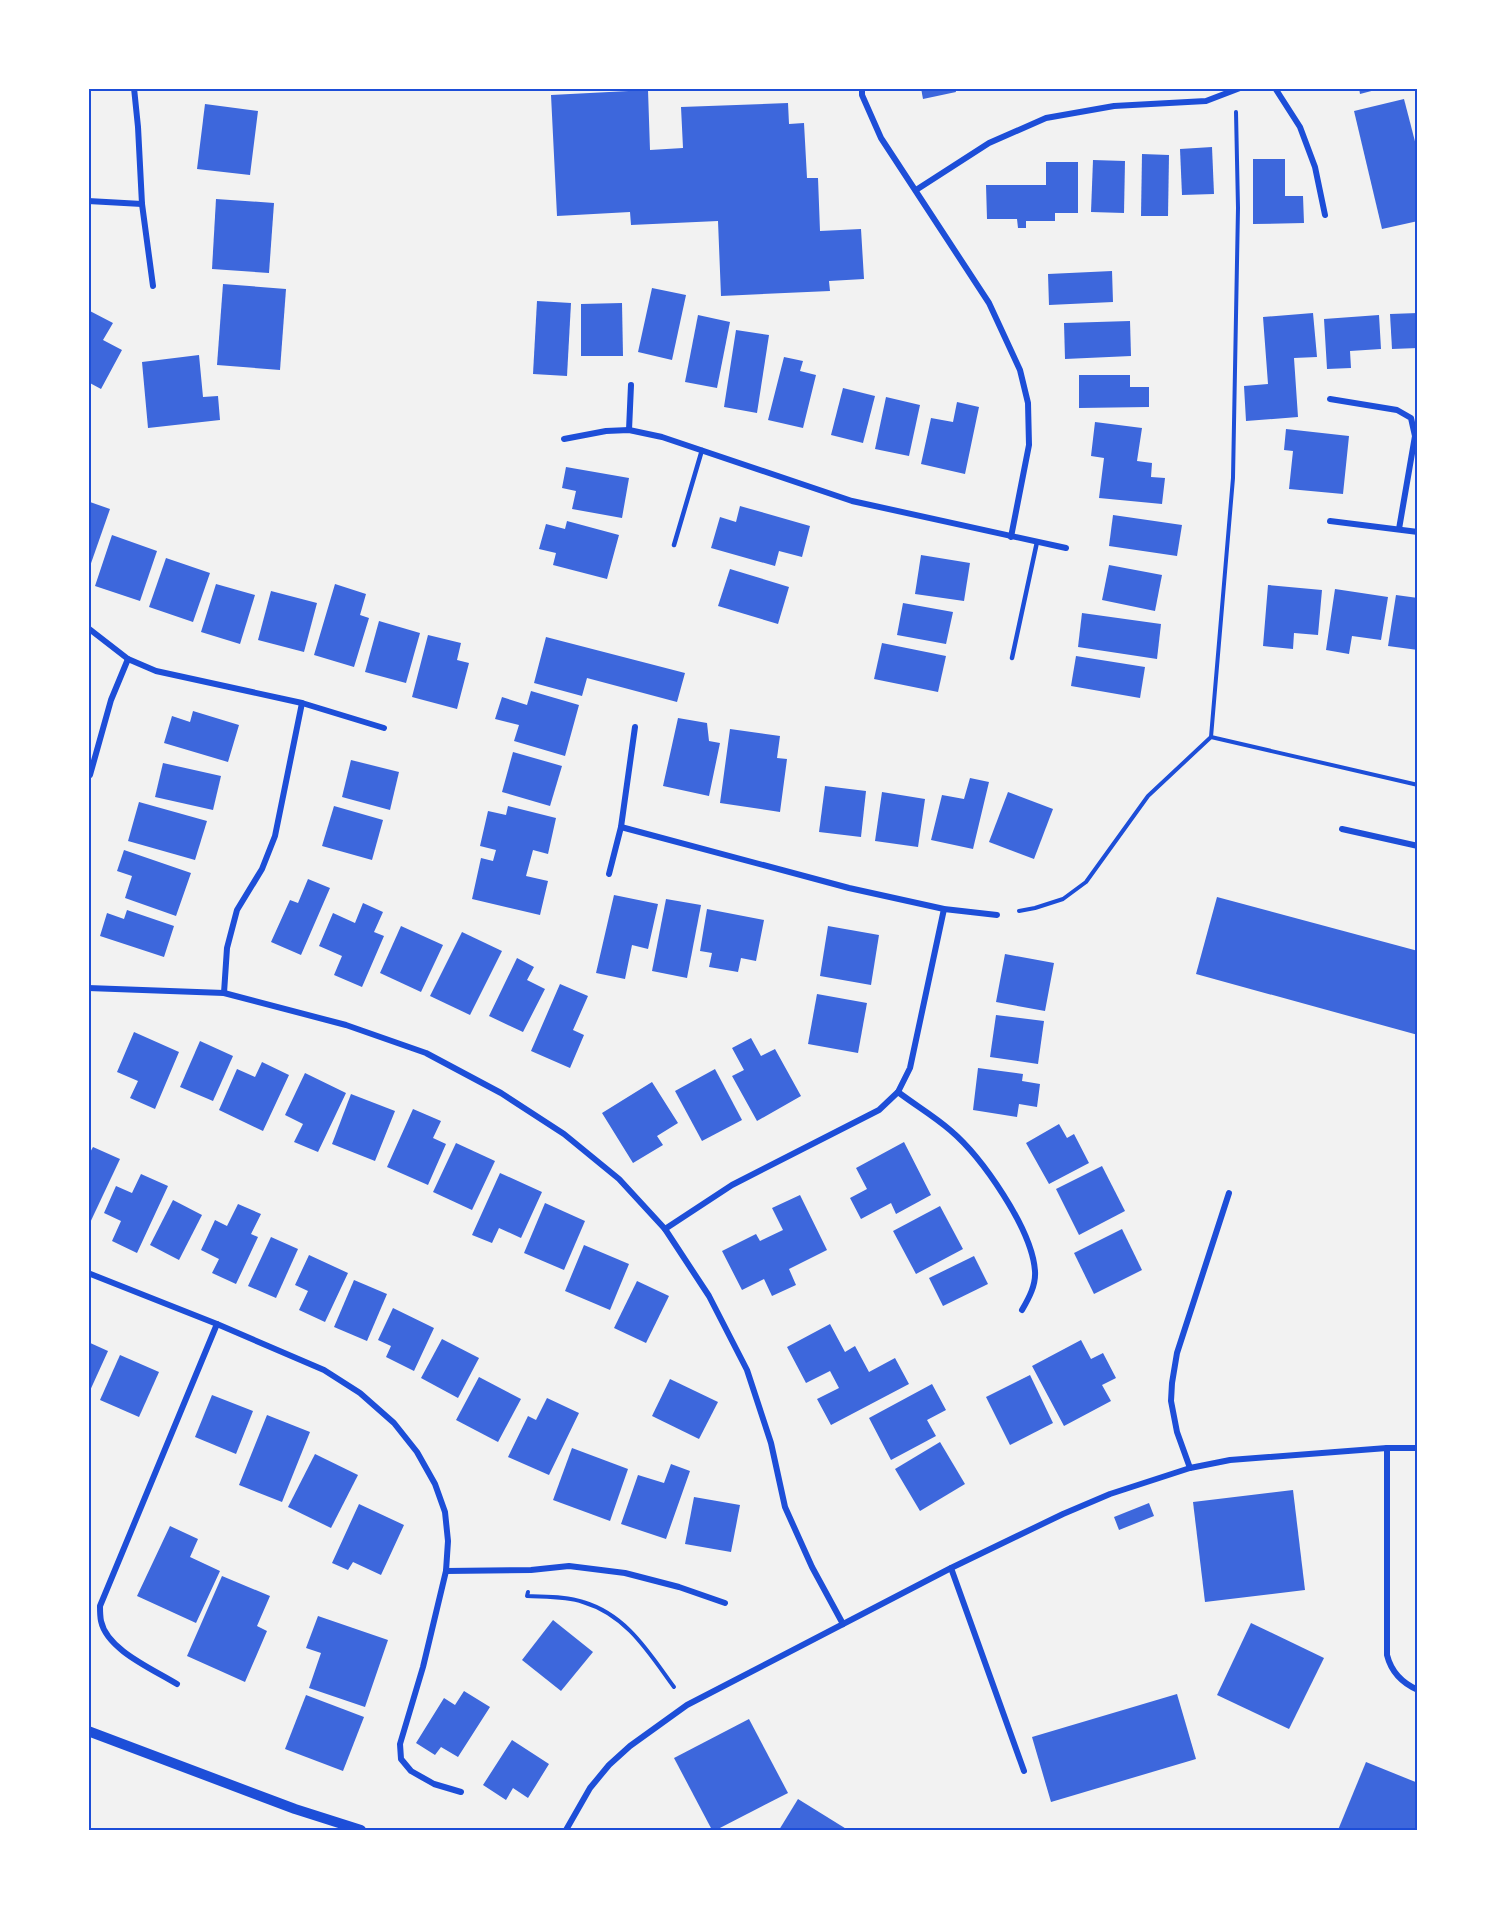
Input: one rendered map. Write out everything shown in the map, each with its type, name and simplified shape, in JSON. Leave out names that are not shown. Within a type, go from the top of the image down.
[{"type":"street","points":[[134,88],[142,204],[153,286]]},
{"type":"street","points":[[862,88],[862,95],[881,138],[989,303],[1020,370],[1028,403],[1029,445],[1011,537]]},
{"type":"street","points":[[1275,88],[1300,127],[1315,167],[1325,215]]},
{"type":"street","points":[[916,190],[989,142],[1046,118],[1114,106],[1206,101],[1238,90]]},
{"type":"street","points":[[88,201],[142,204]]},
{"type":"street","points":[[629,430],[631,385]]},
{"type":"street","points":[[1330,399],[1397,410],[1411,418],[1415,436],[1399,529]]},
{"type":"street","points":[[564,439],[606,431],[629,430],[662,437],[852,501],[1066,548]]},
{"type":"street","points":[[1330,521],[1418,532]]},
{"type":"street","points":[[88,628],[128,659],[156,671],[302,703],[384,728]]},
{"type":"street","points":[[90,775],[111,700],[128,659]]},
{"type":"street","points":[[224,993],[227,948],[237,910],[262,869],[275,836],[302,703]]},
{"type":"street","points":[[609,874],[621,828],[635,727]]},
{"type":"street","points":[[621,828],[849,888],[944,909],[998,915]]},
{"type":"street","points":[[1342,829],[1418,846]]},
{"type":"street","points":[[666,1229],[732,1185],[879,1110],[898,1092],[910,1068],[944,909]]},
{"type":"street","points":[[88,988],[224,993],[346,1025],[426,1053],[501,1094],[564,1134],[619,1179],[666,1229],[709,1296],[747,1370],[771,1443],[785,1507],[812,1567],[843,1624]]},
{"type":"street","points":[[898,1092],[950,1130],[978,1157],[1000,1188],[1026,1239],[1035,1271],[1032,1292],[1022,1310]]},
{"type":"street","points":[[1190,1468],[1177,1432],[1171,1401],[1172,1383],[1177,1353],[1229,1194]]},
{"type":"street","points":[[88,1273],[217,1324],[324,1370],[360,1394],[394,1423],[417,1452],[435,1484],[445,1512],[448,1541],[446,1571],[423,1667],[400,1744],[401,1759],[411,1771],[434,1784],[461,1792]]},
{"type":"street","points":[[177,1684],[122,1651],[109,1638],[101,1621],[100,1606],[217,1324]]},
{"type":"street","points":[[1387,1448],[1387,1654],[1389,1664],[1399,1678],[1418,1690]]},
{"type":"street","points":[[566,1830],[590,1788],[609,1765],[630,1746],[687,1705],[951,1568],[1110,1494],[1190,1468],[1230,1460],[1387,1448],[1418,1448]]},
{"type":"street","points":[[446,1571],[531,1570],[569,1566],[625,1573],[725,1603]]},
{"type":"street","points":[[951,1568],[1024,1772]]},
{"type":"street","points":[[88,1731],[295,1809],[361,1830]]},
{"type":"lane","points":[[674,545],[702,450]]},
{"type":"lane","points":[[1012,657],[1037,542]]},
{"type":"path","points":[[998,915],[1035,908],[1063,899],[1086,882],[1149,796],[1211,737],[1233,478],[1238,90]]},
{"type":"path","points":[[1211,737],[1418,785]]},
{"type":"path","points":[[531,1570],[527,1596],[582,1601],[619,1619],[635,1635],[687,1705]]},
{"type":"building","points":[[921,88],[955,88],[956,92],[923,99]]},
{"type":"building","points":[[1359,88],[1379,88],[1379,89],[1360,94]]},
{"type":"building","points":[[648,90],[650,150],[683,148],[681,107],[788,103],[789,124],[804,123],[807,178],[818,178],[820,231],[861,229],[864,279],[829,281],[830,291],[721,296],[718,221],[631,225],[630,212],[557,216],[551,95]]},
{"type":"building","points":[[1404,99],[1418,153],[1418,221],[1382,229],[1354,111]]},
{"type":"building","points":[[205,104],[258,111],[250,175],[197,169]]},
{"type":"building","points":[[1212,147],[1214,194],[1182,195],[1180,149]]},
{"type":"building","points":[[1142,154],[1169,155],[1168,216],[1141,216]]},
{"type":"building","points":[[1253,159],[1285,159],[1285,196],[1303,196],[1304,223],[1253,224]]},
{"type":"building","points":[[1093,160],[1125,161],[1124,213],[1091,212]]},
{"type":"building","points":[[1046,162],[1078,162],[1078,213],[1055,213],[1055,221],[1026,221],[1026,228],[1018,228],[1017,219],[987,219],[986,185],[1046,185]]},
{"type":"building","points":[[216,199],[274,203],[269,273],[212,269]]},
{"type":"building","points":[[1112,271],[1113,302],[1049,305],[1048,274]]},
{"type":"building","points":[[223,284],[286,289],[280,370],[217,365]]},
{"type":"building","points":[[652,288],[686,295],[672,360],[638,352]]},
{"type":"building","points":[[537,301],[571,303],[567,376],[533,374]]},
{"type":"building","points":[[622,303],[623,356],[581,356],[581,304]]},
{"type":"building","points":[[88,310],[113,323],[103,340],[122,350],[101,389],[88,382]]},
{"type":"building","points":[[1313,313],[1317,357],[1294,358],[1298,417],[1246,421],[1244,386],[1268,384],[1263,317]]},
{"type":"building","points":[[1418,313],[1418,348],[1392,349],[1390,314]]},
{"type":"building","points":[[698,315],[730,322],[717,388],[685,382]]},
{"type":"building","points":[[1379,315],[1381,349],[1350,351],[1351,368],[1327,369],[1324,319]]},
{"type":"building","points":[[1130,321],[1131,356],[1065,359],[1064,323]]},
{"type":"building","points":[[736,330],[769,335],[757,413],[724,407]]},
{"type":"building","points":[[199,355],[203,397],[218,396],[220,420],[148,428],[142,362]]},
{"type":"building","points":[[784,357],[803,361],[800,371],[816,375],[803,428],[768,420]]},
{"type":"building","points":[[1079,375],[1130,375],[1130,387],[1149,387],[1149,407],[1079,408]]},
{"type":"building","points":[[843,388],[875,396],[863,443],[831,435]]},
{"type":"building","points":[[886,397],[920,405],[909,456],[875,449]]},
{"type":"building","points":[[957,402],[979,407],[965,474],[921,464],[931,418],[953,422]]},
{"type":"building","points":[[1095,422],[1142,428],[1137,461],[1152,463],[1151,477],[1165,478],[1162,504],[1099,498],[1104,458],[1091,456]]},
{"type":"building","points":[[1286,429],[1349,436],[1343,494],[1289,489],[1293,451],[1284,450]]},
{"type":"building","points":[[566,467],[629,478],[622,518],[572,509],[576,491],[562,488]]},
{"type":"building","points":[[90,502],[110,509],[89,569],[88,505]]},
{"type":"building","points":[[740,506],[810,526],[802,557],[779,551],[775,566],[711,548],[720,517],[736,522]]},
{"type":"building","points":[[1113,515],[1182,525],[1177,556],[1109,546]]},
{"type":"building","points":[[567,521],[619,535],[607,579],[553,565],[556,553],[539,549],[546,524],[565,529]]},
{"type":"building","points":[[112,535],[157,551],[140,601],[95,586]]},
{"type":"building","points":[[921,555],[970,563],[964,601],[915,594]]},
{"type":"building","points":[[166,558],[210,573],[193,622],[149,607]]},
{"type":"building","points":[[1109,565],[1162,575],[1155,611],[1102,600]]},
{"type":"building","points":[[730,569],[789,587],[778,624],[718,606]]},
{"type":"building","points":[[216,584],[255,595],[240,644],[201,632]]},
{"type":"building","points":[[335,584],[366,594],[360,615],[369,618],[354,667],[314,655]]},
{"type":"building","points":[[1268,585],[1322,590],[1318,635],[1294,633],[1293,649],[1263,646]]},
{"type":"building","points":[[1335,589],[1388,597],[1381,640],[1352,636],[1349,654],[1326,650]]},
{"type":"building","points":[[271,591],[317,603],[304,652],[258,640]]},
{"type":"building","points":[[1396,595],[1418,598],[1418,650],[1388,646]]},
{"type":"building","points":[[903,603],[953,612],[946,644],[897,635]]},
{"type":"building","points":[[1082,613],[1161,624],[1157,659],[1078,647]]},
{"type":"building","points":[[379,621],[420,633],[406,683],[365,672]]},
{"type":"building","points":[[428,635],[461,643],[457,660],[469,663],[457,709],[412,697]]},
{"type":"building","points":[[546,637],[685,673],[677,702],[587,678],[582,696],[534,683]]},
{"type":"building","points":[[882,643],[946,656],[938,692],[874,679]]},
{"type":"building","points":[[1076,656],[1145,667],[1140,698],[1071,686]]},
{"type":"building","points":[[531,691],[579,705],[565,756],[514,741],[519,725],[495,719],[502,697],[527,705]]},
{"type":"building","points":[[193,711],[239,725],[228,762],[164,743],[172,716],[190,722]]},
{"type":"building","points":[[678,718],[707,723],[709,741],[720,743],[709,796],[663,786]]},
{"type":"building","points":[[730,729],[780,736],[777,758],[787,759],[780,812],[720,803]]},
{"type":"building","points":[[513,752],[562,766],[550,806],[502,792]]},
{"type":"building","points":[[351,760],[399,772],[390,810],[342,797]]},
{"type":"building","points":[[163,763],[221,776],[213,810],[155,797]]},
{"type":"building","points":[[970,778],[989,782],[973,849],[931,840],[942,795],[964,799]]},
{"type":"building","points":[[825,786],[866,791],[861,837],[819,832]]},
{"type":"building","points":[[882,792],[925,799],[918,847],[875,841]]},
{"type":"building","points":[[1008,792],[1053,809],[1034,859],[989,842]]},
{"type":"building","points":[[139,802],[207,821],[195,860],[128,841]]},
{"type":"building","points":[[334,806],[383,820],[372,860],[322,846]]},
{"type":"building","points":[[508,806],[556,818],[548,854],[533,850],[526,876],[548,881],[540,915],[472,899],[481,858],[493,861],[496,850],[480,846],[488,811],[506,815]]},
{"type":"building","points":[[124,850],[191,873],[176,916],[125,898],[132,876],[117,871]]},
{"type":"building","points":[[308,879],[330,888],[301,955],[271,942],[290,900],[298,903]]},
{"type":"building","points":[[614,895],[658,904],[648,949],[632,945],[625,979],[596,973]]},
{"type":"building","points":[[1217,897],[1418,951],[1418,1035],[1196,974]]},
{"type":"building","points":[[666,899],[701,905],[687,978],[652,971]]},
{"type":"building","points":[[363,903],[383,912],[374,932],[384,936],[362,987],[334,975],[342,956],[319,946],[333,913],[355,923]]},
{"type":"building","points":[[707,909],[764,920],[756,961],[741,958],[738,972],[709,967],[712,953],[700,951]]},
{"type":"building","points":[[127,910],[174,926],[164,957],[100,936],[107,913],[124,919]]},
{"type":"building","points":[[401,926],[443,945],[421,992],[380,973]]},
{"type":"building","points":[[828,926],[879,935],[871,985],[820,976]]},
{"type":"building","points":[[462,932],[502,951],[470,1015],[430,996]]},
{"type":"building","points":[[1005,954],[1054,963],[1045,1011],[996,1002]]},
{"type":"building","points":[[517,958],[534,967],[527,980],[545,989],[523,1032],[489,1016]]},
{"type":"building","points":[[560,984],[588,996],[573,1030],[584,1035],[570,1068],[531,1051]]},
{"type":"building","points":[[817,994],[867,1003],[858,1053],[808,1044]]},
{"type":"building","points":[[996,1015],[1044,1021],[1038,1064],[990,1057]]},
{"type":"building","points":[[134,1032],[179,1052],[155,1109],[130,1098],[138,1081],[117,1072]]},
{"type":"building","points":[[751,1038],[761,1056],[775,1049],[801,1096],[757,1121],[732,1076],[744,1070],[732,1048]]},
{"type":"building","points":[[200,1041],[233,1056],[213,1101],[180,1087]]},
{"type":"building","points":[[262,1062],[289,1075],[263,1131],[219,1110],[237,1069],[255,1077]]},
{"type":"building","points":[[978,1068],[1023,1074],[1022,1081],[1040,1084],[1037,1107],[1019,1104],[1017,1117],[973,1110]]},
{"type":"building","points":[[715,1069],[742,1120],[702,1141],[675,1091]]},
{"type":"building","points":[[305,1073],[346,1093],[318,1152],[294,1142],[303,1124],[285,1115]]},
{"type":"building","points":[[652,1082],[678,1123],[657,1136],[663,1145],[633,1163],[602,1113]]},
{"type":"building","points":[[351,1094],[395,1111],[375,1161],[332,1144]]},
{"type":"building","points":[[413,1109],[441,1121],[433,1138],[446,1144],[428,1185],[387,1167]]},
{"type":"building","points":[[1059,1124],[1067,1138],[1074,1134],[1089,1163],[1049,1184],[1026,1143]]},
{"type":"building","points":[[904,1142],[931,1195],[896,1214],[891,1203],[861,1219],[850,1198],[867,1189],[856,1168]]},
{"type":"building","points":[[456,1143],[495,1161],[472,1210],[433,1192]]},
{"type":"building","points":[[93,1147],[120,1159],[88,1227],[88,1156]]},
{"type":"building","points":[[1102,1166],[1125,1211],[1079,1235],[1056,1189]]},
{"type":"building","points":[[500,1173],[542,1192],[521,1238],[499,1228],[492,1243],[472,1235]]},
{"type":"building","points":[[141,1174],[168,1186],[137,1253],[112,1241],[121,1221],[104,1213],[116,1186],[132,1193]]},
{"type":"building","points":[[800,1195],[827,1250],[789,1269],[796,1285],[772,1296],[764,1279],[742,1290],[722,1251],[756,1234],[760,1241],[783,1230],[772,1208]]},
{"type":"building","points":[[173,1200],[202,1215],[179,1260],[150,1245]]},
{"type":"building","points":[[545,1203],[585,1221],[564,1270],[524,1253]]},
{"type":"building","points":[[238,1204],[261,1214],[251,1234],[258,1237],[236,1284],[212,1273],[219,1259],[201,1250],[215,1220],[227,1226]]},
{"type":"building","points":[[940,1206],[963,1249],[916,1274],[893,1231]]},
{"type":"building","points":[[1122,1229],[1142,1270],[1094,1294],[1074,1253]]},
{"type":"building","points":[[271,1237],[298,1249],[276,1298],[248,1286]]},
{"type":"building","points":[[584,1245],[629,1264],[610,1310],[565,1291]]},
{"type":"building","points":[[309,1255],[348,1273],[325,1322],[299,1310],[308,1291],[295,1285]]},
{"type":"building","points":[[974,1256],[988,1284],[943,1306],[929,1278]]},
{"type":"building","points":[[354,1280],[387,1294],[367,1341],[334,1327]]},
{"type":"building","points":[[637,1281],[669,1296],[646,1343],[614,1328]]},
{"type":"building","points":[[393,1308],[434,1328],[414,1371],[386,1357],[391,1346],[378,1340]]},
{"type":"building","points":[[830,1324],[845,1352],[855,1346],[869,1372],[895,1358],[909,1384],[831,1425],[817,1399],[839,1388],[830,1371],[806,1383],[787,1347]]},
{"type":"building","points":[[442,1339],[479,1358],[458,1398],[421,1378]]},
{"type":"building","points":[[1081,1340],[1091,1359],[1103,1353],[1116,1378],[1102,1385],[1111,1401],[1064,1426],[1032,1366]]},
{"type":"building","points":[[88,1342],[108,1351],[88,1395]]},
{"type":"building","points":[[120,1355],[159,1372],[139,1417],[100,1400]]},
{"type":"building","points":[[1030,1375],[1053,1423],[1010,1445],[986,1397]]},
{"type":"building","points":[[479,1377],[521,1399],[498,1442],[456,1420]]},
{"type":"building","points":[[670,1379],[718,1402],[699,1439],[652,1416]]},
{"type":"building","points":[[932,1384],[946,1410],[927,1420],[936,1436],[891,1460],[869,1418]]},
{"type":"building","points":[[212,1395],[253,1411],[236,1454],[195,1437]]},
{"type":"building","points":[[547,1398],[579,1413],[549,1475],[508,1457],[528,1416],[536,1420]]},
{"type":"building","points":[[267,1415],[310,1432],[282,1502],[239,1485]]},
{"type":"building","points":[[940,1442],[965,1484],[920,1511],[895,1469]]},
{"type":"building","points":[[572,1448],[628,1469],[610,1521],[553,1500]]},
{"type":"building","points":[[315,1454],[358,1475],[331,1528],[288,1507]]},
{"type":"building","points":[[671,1464],[690,1471],[666,1539],[621,1524],[638,1475],[664,1483]]},
{"type":"building","points":[[1293,1490],[1305,1590],[1205,1602],[1193,1502]]},
{"type":"building","points":[[694,1497],[740,1505],[731,1552],[685,1544]]},
{"type":"building","points":[[1149,1503],[1154,1516],[1119,1530],[1114,1517]]},
{"type":"building","points":[[359,1504],[404,1525],[381,1575],[353,1562],[348,1570],[332,1563]]},
{"type":"building","points":[[170,1526],[198,1539],[190,1557],[220,1571],[196,1623],[137,1596]]},
{"type":"building","points":[[222,1576],[270,1596],[257,1626],[267,1631],[245,1682],[187,1656]]},
{"type":"building","points":[[318,1616],[388,1640],[365,1707],[309,1688],[321,1653],[306,1648]]},
{"type":"building","points":[[553,1620],[593,1652],[561,1691],[522,1660]]},
{"type":"building","points":[[1251,1623],[1324,1658],[1289,1729],[1217,1695]]},
{"type":"building","points":[[464,1691],[490,1707],[458,1757],[441,1747],[435,1755],[416,1743],[444,1698],[455,1705]]},
{"type":"building","points":[[1177,1694],[1196,1759],[1051,1802],[1032,1737]]},
{"type":"building","points":[[306,1695],[364,1717],[343,1771],[285,1749]]},
{"type":"building","points":[[749,1719],[788,1793],[712,1830],[674,1758]]},
{"type":"building","points":[[512,1740],[549,1764],[528,1798],[513,1788],[506,1800],[483,1785]]},
{"type":"building","points":[[1366,1762],[1418,1783],[1418,1830],[1338,1830]]},
{"type":"building","points":[[798,1799],[848,1830],[779,1830]]}]
